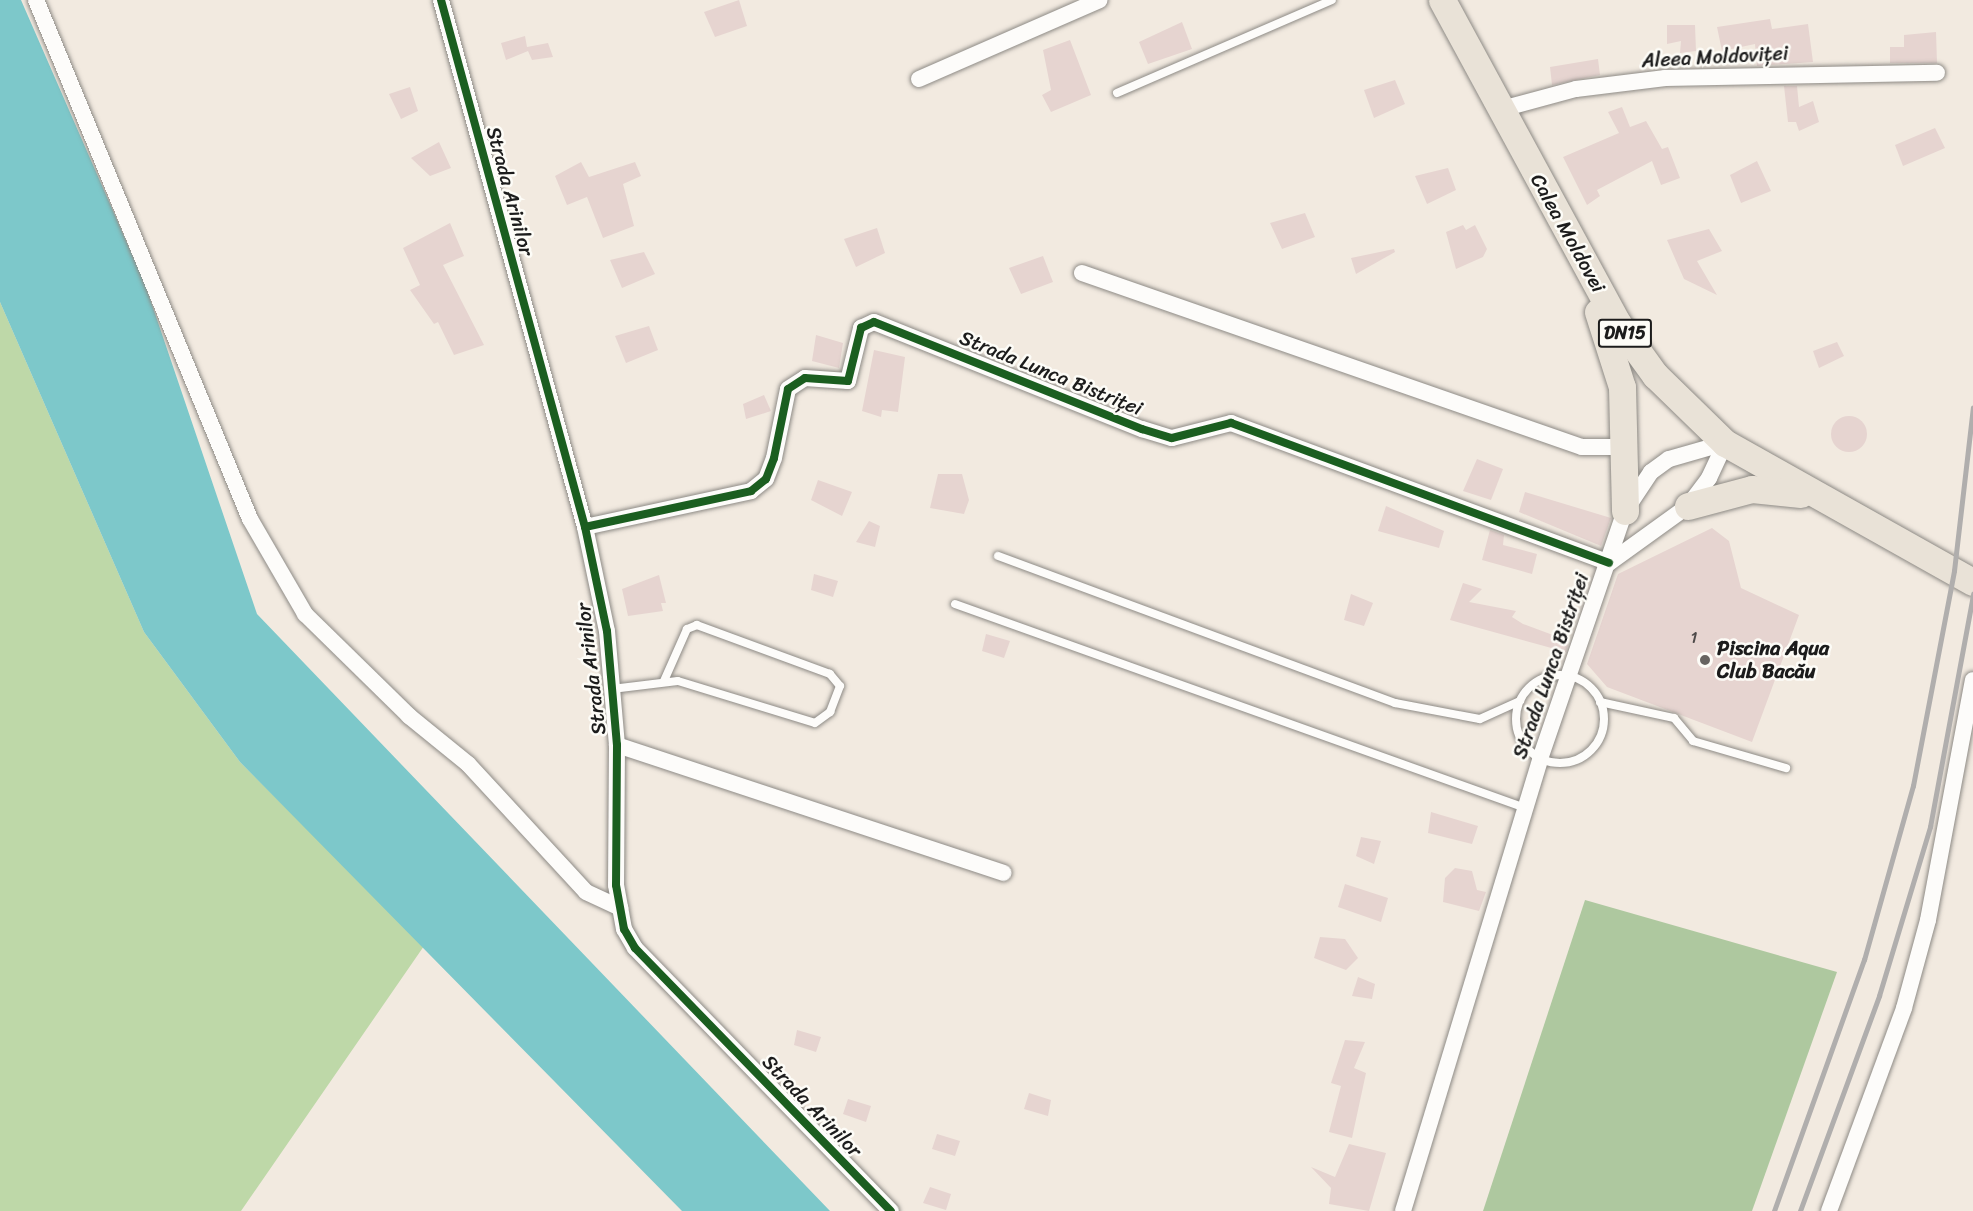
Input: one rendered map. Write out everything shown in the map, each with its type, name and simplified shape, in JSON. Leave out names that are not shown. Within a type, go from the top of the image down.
[{"type":"main road","name":"Calea Moldovei","points":[[1442,0],[1498,110],[1616,321],[1655,375],[1725,443],[1811,494],[1973,582]]},
{"type":"main road","points":[[1552,204],[1608,337],[1622,387],[1627,447],[1625,511]]},
{"type":"main road","points":[[1688,506],[1752,489],[1811,494]]},
{"type":"street","points":[[36,0],[250,519],[305,614],[409,716],[468,764],[586,892],[620,908]]},
{"type":"street","name":"Strada Arinilor","points":[[441,0],[585,527],[607,631],[617,745],[620,908],[635,948],[891,1211]]},
{"type":"street","points":[[919,79],[1100,0]]},
{"type":"street","name":"Aleea Moldoviței","points":[[1498,110],[1576,89],[1665,78],[1938,73]]},
{"type":"street","points":[[1082,273],[1582,447],[1627,447]]},
{"type":"street","name":"Strada Lunca Bistriței","points":[[585,527],[752,491],[766,479],[774,458],[788,389],[805,378],[848,381],[861,328],[873,322],[1142,429],[1172,438],[1231,423],[1608,563],[1572,676],[1540,759],[1403,1211]]},
{"type":"street","points":[[1608,563],[1688,506],[1709,478],[1725,443]]},
{"type":"street","points":[[1608,563],[1625,511],[1651,472],[1669,459],[1725,443]]},
{"type":"street","points":[[1829,1211],[1904,1008],[1928,920],[1973,680]]},
{"type":"street","points":[[617,745],[1003,873]]},
{"type":"lane","points":[[1117,93],[1332,0]]},
{"type":"lane","points":[[998,556],[1395,703],[1480,719],[1520,701],[1540,678],[1572,676],[1600,702],[1674,718],[1693,741],[1786,768]]},
{"type":"lane","points":[[955,604],[1525,808]]},
{"type":"lane","points":[[612,689],[664,681],[815,723],[830,712],[840,686],[830,674],[697,625],[687,629],[664,681]]},
{"type":"lane","points":[[1520,701],[1519,736],[1540,759],[1579,760],[1593,752],[1603,723],[1600,702]]},
{"type":"green space","points":[[0,302],[144,632],[240,762],[424,946],[241,1211],[0,1211]]},
{"type":"green space","points":[[1585,900],[1837,972],[1752,1211],[1483,1211]]},
{"type":"water","points":[[0,0],[21,0],[145,284],[257,614],[830,1211],[682,1211],[240,762],[144,632],[0,302]]},
{"type":"building","points":[[739,0],[747,26],[715,37],[704,12]]},
{"type":"building","points":[[1770,19],[1772,29],[1808,24],[1813,62],[1757,66],[1755,44],[1722,51],[1717,27]]},
{"type":"building","points":[[1182,22],[1192,49],[1148,64],[1139,42]]},
{"type":"building","points":[[1667,25],[1695,25],[1696,51],[1680,53],[1681,41],[1667,44]]},
{"type":"building","points":[[1936,32],[1937,63],[1890,63],[1890,47],[1904,47],[1904,35]]},
{"type":"building","points":[[525,36],[527,47],[548,43],[553,57],[532,60],[528,51],[506,60],[501,43]]},
{"type":"building","points":[[1070,40],[1091,95],[1051,112],[1042,95],[1051,90],[1043,50]]},
{"type":"building","points":[[1598,59],[1600,75],[1552,85],[1550,67]]},
{"type":"building","points":[[1395,80],[1405,104],[1374,118],[1364,90]]},
{"type":"building","points":[[1784,86],[1797,86],[1799,107],[1813,101],[1819,122],[1799,131],[1796,122],[1788,122]]},
{"type":"building","points":[[410,87],[418,111],[401,119],[389,94]]},
{"type":"building","points":[[1622,107],[1630,127],[1646,121],[1662,149],[1668,147],[1680,178],[1661,185],[1652,161],[1597,190],[1600,196],[1587,205],[1563,157],[1619,133],[1608,112]]},
{"type":"building","points":[[1935,128],[1945,148],[1903,166],[1895,145]]},
{"type":"building","points":[[439,142],[451,168],[430,176],[411,158]]},
{"type":"building","points":[[1757,161],[1771,191],[1741,203],[1730,175]]},
{"type":"building","points":[[581,162],[589,177],[635,162],[641,176],[623,184],[634,226],[603,238],[587,197],[567,205],[555,176]]},
{"type":"building","points":[[1448,168],[1456,190],[1427,204],[1415,176]]},
{"type":"building","points":[[1305,213],[1315,237],[1282,249],[1270,223]]},
{"type":"building","points":[[450,223],[464,256],[443,265],[484,345],[454,355],[438,322],[434,324],[410,290],[420,285],[403,248]]},
{"type":"building","points":[[1463,225],[1466,230],[1475,225],[1487,249],[1483,257],[1456,269],[1446,232]]},
{"type":"building","points":[[877,228],[885,253],[856,267],[844,239]]},
{"type":"building","points":[[1709,229],[1722,251],[1697,261],[1717,295],[1684,279],[1667,240]]},
{"type":"building","points":[[1394,249],[1395,252],[1356,274],[1351,258]]},
{"type":"building","points":[[644,252],[655,274],[622,288],[610,260]]},
{"type":"building","points":[[1043,256],[1053,282],[1021,294],[1009,268]]},
{"type":"building","points":[[649,326],[658,350],[626,363],[615,336]]},
{"type":"building","points":[[816,335],[843,343],[839,368],[812,361]]},
{"type":"building","points":[[1837,342],[1844,356],[1819,368],[1813,351]]},
{"type":"building","points":[[874,350],[905,357],[898,412],[882,410],[881,417],[862,411]]},
{"type":"building","points":[[764,395],[771,411],[746,419],[743,404]]},
{"type":"building","points":[[1849,416],[1862,421],[1867,434],[1862,447],[1849,452],[1836,447],[1831,434],[1836,421]]},
{"type":"building","points":[[1477,459],[1503,469],[1491,500],[1463,491]]},
{"type":"building","points":[[938,474],[962,474],[969,500],[964,514],[930,508]]},
{"type":"building","points":[[818,480],[852,492],[842,516],[811,500]]},
{"type":"building","points":[[1525,492],[1611,518],[1601,546],[1519,512]]},
{"type":"building","points":[[1386,506],[1444,531],[1439,548],[1378,531]]},
{"type":"building","points":[[869,521],[880,526],[875,547],[856,542]]},
{"type":"building","points":[[1712,528],[1729,541],[1741,588],[1799,615],[1752,742],[1607,687],[1587,664],[1618,574]]},
{"type":"building","points":[[1490,530],[1504,535],[1503,545],[1537,554],[1532,574],[1482,560]]},
{"type":"building","points":[[814,574],[838,581],[833,597],[811,590]]},
{"type":"building","points":[[659,575],[666,603],[661,603],[663,611],[628,616],[622,589]]},
{"type":"building","points":[[1463,583],[1482,589],[1469,602],[1516,611],[1512,617],[1523,624],[1569,641],[1566,652],[1450,620]]},
{"type":"building","points":[[1351,594],[1373,603],[1364,626],[1344,620]]},
{"type":"building","points":[[986,634],[1010,641],[1004,658],[982,651]]},
{"type":"building","points":[[1431,812],[1478,826],[1472,844],[1428,833]]},
{"type":"building","points":[[1361,837],[1381,841],[1374,864],[1356,856]]},
{"type":"building","points":[[1455,868],[1472,871],[1477,890],[1486,892],[1479,911],[1443,902],[1445,878]]},
{"type":"building","points":[[1345,884],[1388,898],[1381,922],[1338,907]]},
{"type":"building","points":[[1320,937],[1345,939],[1358,958],[1346,970],[1314,958]]},
{"type":"building","points":[[1358,977],[1375,984],[1372,999],[1352,996]]},
{"type":"building","points":[[797,1030],[821,1037],[816,1052],[794,1045]]},
{"type":"building","points":[[1345,1040],[1365,1042],[1354,1068],[1366,1073],[1352,1138],[1329,1132],[1341,1086],[1331,1083]]},
{"type":"building","points":[[1029,1093],[1051,1100],[1048,1116],[1024,1109]]},
{"type":"building","points":[[848,1099],[871,1106],[866,1122],[843,1114]]},
{"type":"building","points":[[937,1134],[960,1141],[955,1156],[932,1149]]},
{"type":"building","points":[[1349,1144],[1386,1153],[1369,1211],[1329,1204],[1331,1188],[1311,1167],[1335,1177]]},
{"type":"building","points":[[930,1187],[951,1194],[946,1210],[923,1203]]},
{"type":"railway","points":[[1774,1211],[1864,960],[1913,786],[1954,571],[1973,408]]},
{"type":"railway","points":[[1800,1211],[1879,996],[1930,827],[1973,594]]},
{"type":"cycle path","points":[[441,0],[585,527],[607,631],[617,745],[616,885],[624,929],[635,948],[891,1211]]},
{"type":"cycle path","points":[[585,527],[751,491],[766,479],[774,458],[788,389],[805,378],[848,381],[861,328],[874,322],[1142,429],[1172,438],[1231,423],[1609,563]]},
{"type":"place","name":"Piscina Aqua Club Bacău","points":[[1705,660]]}]
